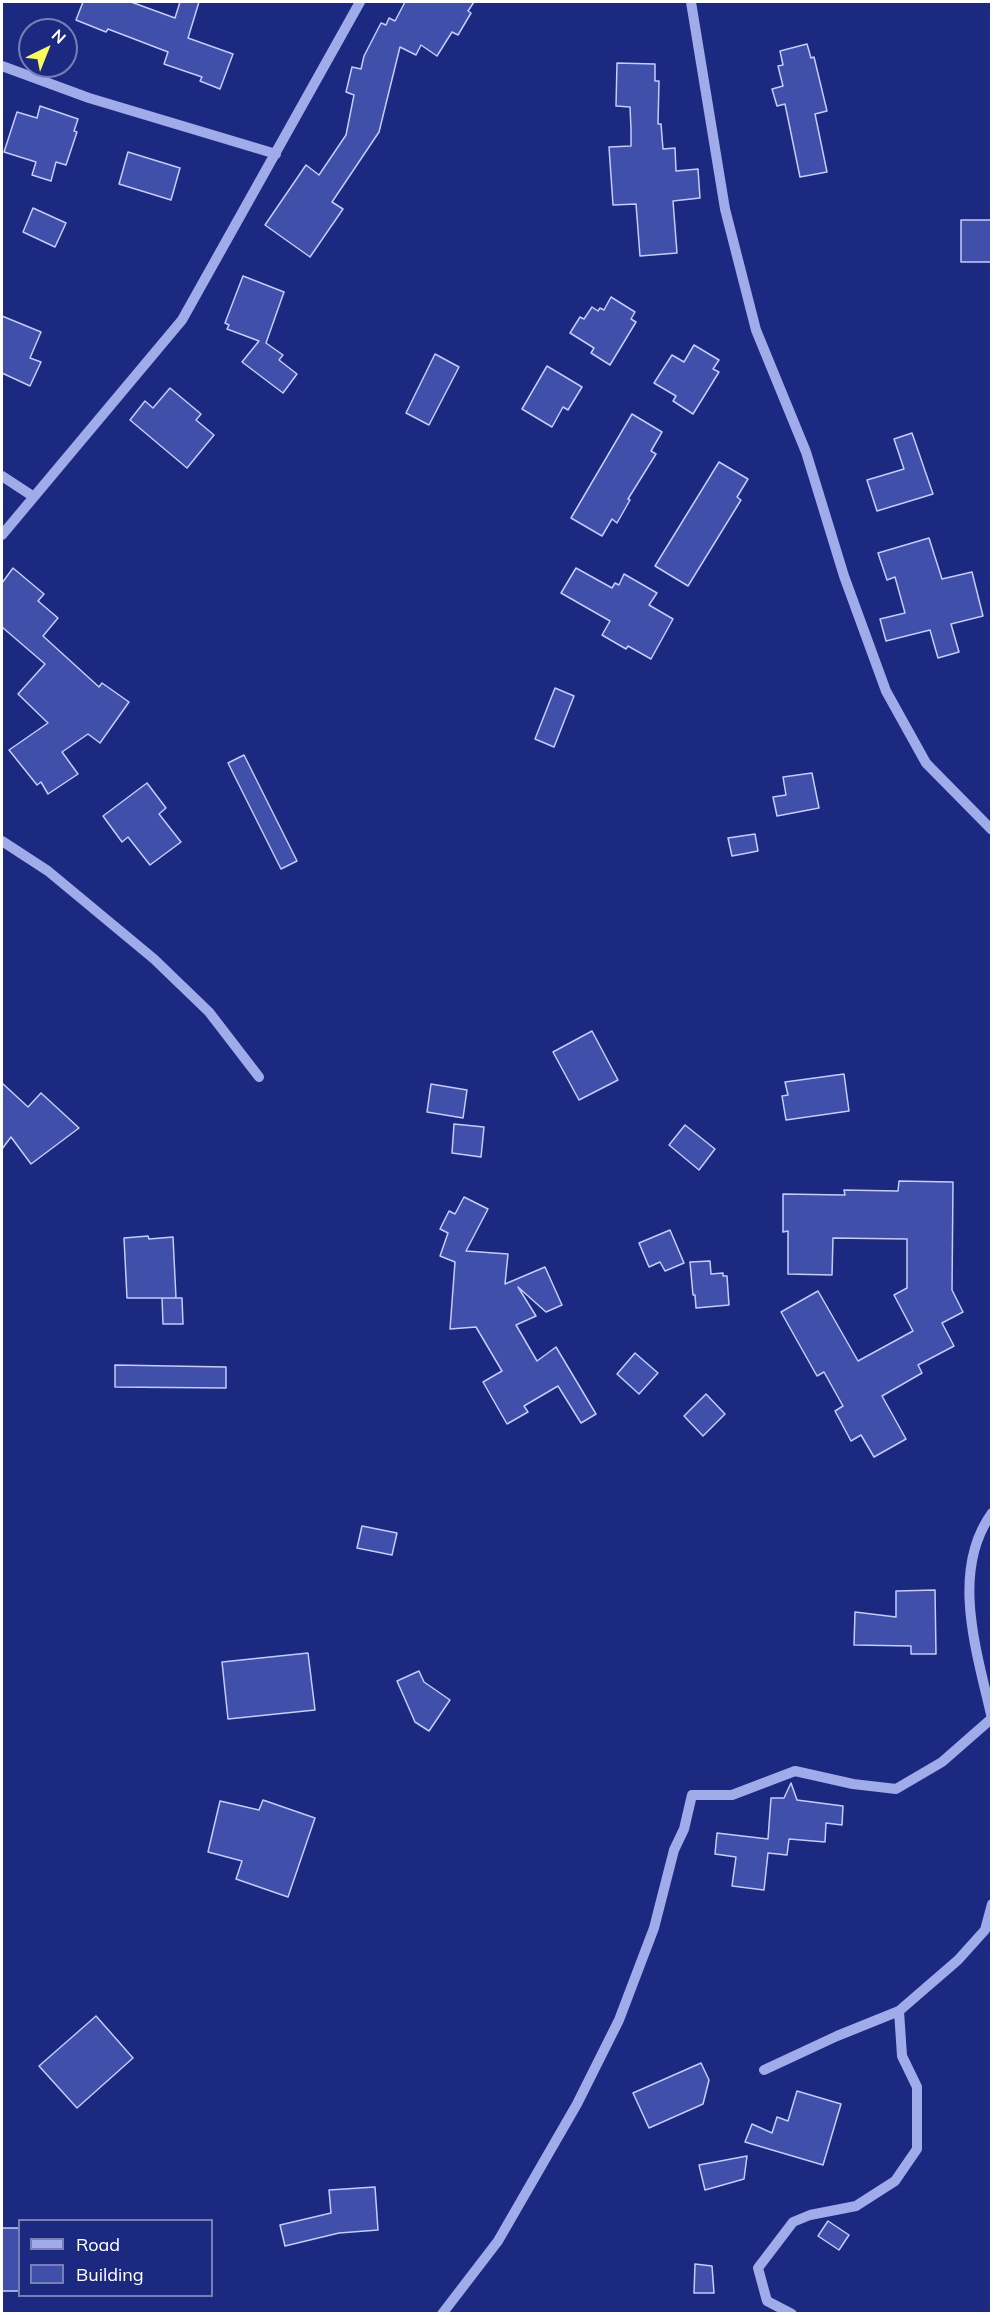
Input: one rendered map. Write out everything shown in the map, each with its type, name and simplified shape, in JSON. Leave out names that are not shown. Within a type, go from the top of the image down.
[{"type":"street","points":[[2,535],[182,320],[360,2]]},
{"type":"street","points":[[691,2],[725,208],[756,330],[806,452],[844,576],[886,691],[926,763],[992,830]]},
{"type":"street","points":[[2,66],[88,98],[276,154]]},
{"type":"street","points":[[2,477],[34,497]]},
{"type":"street","points":[[2,841],[48,871],[154,959],[209,1012],[259,1077]]},
{"type":"street","points":[[442,2313],[498,2241],[577,2104],[619,2020],[654,1928],[674,1850],[684,1829],[692,1795],[732,1795],[795,1771],[853,1784],[896,1789],[942,1762],[991,1719],[973,1632],[969,1577],[981,1528],[992,1513]]},
{"type":"street","points":[[764,2070],[837,2036],[899,2011],[958,1960],[985,1930],[992,1904]]},
{"type":"street","points":[[792,2313],[767,2301],[758,2268],[781,2236],[793,2222],[810,2215],[856,2206],[866,2200],[895,2181],[917,2149],[917,2087],[902,2056],[899,2011]]},
{"type":"building","points":[[83,2],[131,2],[175,18],[180,2],[199,2],[188,38],[233,54],[220,89],[200,81],[202,77],[164,64],[168,52],[108,29],[106,32],[78,21],[77,18]]},
{"type":"building","points":[[405,2],[474,2],[468,11],[471,13],[458,35],[452,32],[437,56],[421,45],[416,55],[400,47],[379,132],[332,202],[343,209],[310,257],[265,225],[306,165],[319,175],[346,135],[354,95],[346,92],[352,67],[361,69],[364,56],[381,23],[386,25],[389,18],[395,21]]},
{"type":"building","points":[[807,44],[811,58],[814,57],[827,111],[815,114],[827,172],[800,177],[785,104],[777,106],[772,89],[783,86],[778,66],[783,65],[780,51]]},
{"type":"building","points":[[617,63],[655,64],[655,81],[659,81],[658,124],[661,124],[663,149],[675,148],[676,171],[698,169],[700,198],[673,201],[677,253],[640,256],[636,204],[613,205],[609,147],[631,146],[630,107],[616,106]]},
{"type":"building","points":[[40,106],[78,119],[74,131],[77,132],[66,165],[56,162],[51,181],[32,175],[36,162],[4,152],[17,112],[37,118]]},
{"type":"building","points":[[128,152],[180,168],[171,200],[119,184]]},
{"type":"building","points":[[33,208],[66,223],[55,247],[23,232]]},
{"type":"building","points":[[961,220],[992,220],[992,262],[961,262]]},
{"type":"building","points":[[243,276],[284,292],[266,343],[283,355],[279,360],[297,374],[283,393],[242,362],[259,341],[227,329],[229,325],[225,323]]},
{"type":"building","points":[[611,297],[635,312],[631,319],[636,322],[610,365],[591,353],[594,348],[570,333],[580,317],[584,319],[592,307],[598,311],[600,308],[604,310]]},
{"type":"building","points":[[2,316],[41,332],[30,358],[41,362],[30,386],[2,373]]},
{"type":"building","points":[[694,345],[719,360],[713,369],[719,372],[693,414],[673,401],[676,396],[654,383],[672,355],[684,362]]},
{"type":"building","points":[[435,354],[459,367],[429,425],[406,413]]},
{"type":"building","points":[[547,366],[582,387],[568,410],[563,407],[552,427],[522,409]]},
{"type":"building","points":[[170,388],[201,414],[196,420],[214,435],[187,468],[130,420],[145,401],[153,408]]},
{"type":"building","points":[[632,414],[662,432],[651,451],[656,454],[628,499],[630,500],[617,523],[612,519],[602,536],[571,518]]},
{"type":"building","points":[[912,433],[933,494],[877,511],[867,480],[904,469],[894,439]]},
{"type":"building","points":[[719,462],[748,479],[737,497],[741,500],[688,586],[655,566]]},
{"type":"building","points":[[929,538],[942,579],[972,572],[983,616],[951,624],[959,652],[938,658],[930,630],[886,641],[880,619],[905,613],[895,577],[887,580],[878,553]]},
{"type":"building","points":[[13,568],[44,594],[38,601],[58,618],[43,636],[99,687],[102,683],[129,702],[100,743],[88,734],[62,752],[78,774],[48,794],[41,782],[37,785],[9,750],[48,723],[18,694],[45,664],[2,627],[2,583]]},
{"type":"building","points":[[576,568],[612,588],[615,583],[619,585],[624,574],[657,593],[649,605],[673,619],[651,659],[628,646],[626,649],[602,635],[610,621],[561,593]]},
{"type":"building","points":[[555,688],[574,696],[554,747],[535,739]]},
{"type":"building","points":[[244,755],[297,861],[281,869],[228,763]]},
{"type":"building","points":[[812,773],[819,808],[777,816],[773,797],[786,795],[783,777]]},
{"type":"building","points":[[147,783],[166,808],[159,814],[181,842],[150,865],[128,837],[122,842],[103,816]]},
{"type":"building","points":[[755,834],[758,851],[732,856],[728,838]]},
{"type":"building","points":[[592,1031],[618,1080],[579,1100],[553,1052]]},
{"type":"building","points":[[844,1074],[849,1111],[786,1120],[782,1096],[788,1095],[785,1082]]},
{"type":"building","points":[[2,1083],[28,1107],[41,1093],[79,1128],[31,1164],[11,1137],[2,1149]]},
{"type":"building","points":[[431,1084],[467,1090],[463,1118],[427,1112]]},
{"type":"building","points":[[454,1124],[484,1127],[481,1157],[452,1153]]},
{"type":"building","points":[[685,1125],[715,1149],[699,1170],[669,1145]]},
{"type":"building","points":[[899,1181],[953,1182],[952,1290],[963,1312],[942,1323],[954,1346],[918,1365],[922,1373],[882,1396],[906,1439],[874,1457],[861,1435],[851,1441],[835,1411],[843,1406],[824,1372],[817,1376],[781,1312],[818,1291],[858,1361],[913,1331],[894,1295],[907,1288],[907,1239],[833,1238],[832,1275],[788,1274],[788,1231],[783,1232],[783,1194],[845,1195],[844,1190],[898,1191]]},
{"type":"building","points":[[464,1197],[488,1209],[466,1251],[508,1254],[505,1284],[545,1267],[562,1305],[546,1312],[518,1287],[536,1316],[516,1325],[537,1361],[556,1347],[596,1414],[581,1423],[558,1386],[524,1406],[528,1412],[507,1424],[483,1382],[502,1371],[476,1327],[450,1329],[455,1262],[440,1256],[448,1233],[440,1229],[449,1211],[455,1214]]},
{"type":"building","points":[[670,1230],[684,1263],[665,1271],[660,1262],[649,1267],[639,1243]]},
{"type":"building","points":[[148,1236],[149,1239],[173,1237],[176,1298],[127,1298],[124,1238]]},
{"type":"building","points":[[710,1261],[711,1274],[723,1273],[723,1276],[727,1276],[729,1305],[696,1308],[690,1262]]},
{"type":"building","points":[[162,1298],[182,1298],[183,1324],[163,1324]]},
{"type":"building","points":[[635,1353],[658,1373],[639,1394],[617,1374]]},
{"type":"building","points":[[115,1365],[226,1367],[226,1388],[115,1387]]},
{"type":"building","points":[[706,1394],[725,1414],[703,1436],[684,1416]]},
{"type":"building","points":[[362,1526],[397,1533],[392,1555],[357,1548]]},
{"type":"building","points":[[935,1590],[936,1654],[911,1654],[911,1646],[854,1645],[855,1612],[896,1617],[896,1591]]},
{"type":"building","points":[[308,1653],[315,1710],[228,1719],[222,1662]]},
{"type":"building","points":[[419,1671],[424,1682],[450,1700],[429,1731],[415,1722],[397,1681]]},
{"type":"building","points":[[791,1783],[797,1800],[843,1806],[842,1825],[826,1823],[825,1842],[789,1839],[787,1855],[768,1853],[764,1890],[732,1886],[736,1857],[715,1854],[717,1833],[768,1839],[771,1798],[784,1798]]},
{"type":"building","points":[[263,1800],[315,1818],[288,1897],[236,1879],[242,1861],[208,1852],[220,1801],[259,1810]]},
{"type":"building","points":[[96,2016],[133,2058],[77,2108],[39,2066]]},
{"type":"building","points":[[701,2063],[709,2080],[703,2104],[649,2128],[633,2093]]},
{"type":"building","points":[[797,2091],[841,2104],[823,2165],[745,2142],[752,2124],[772,2133],[777,2117],[788,2121]]},
{"type":"building","points":[[747,2156],[744,2179],[705,2190],[699,2165]]},
{"type":"building","points":[[375,2187],[378,2230],[339,2233],[285,2246],[280,2225],[331,2213],[329,2190]]},
{"type":"building","points":[[828,2221],[849,2235],[839,2250],[818,2236]]},
{"type":"building","points":[[2,2228],[18,2228],[18,2291],[2,2291]]},
{"type":"building","points":[[695,2264],[712,2266],[714,2293],[694,2293]]}]
